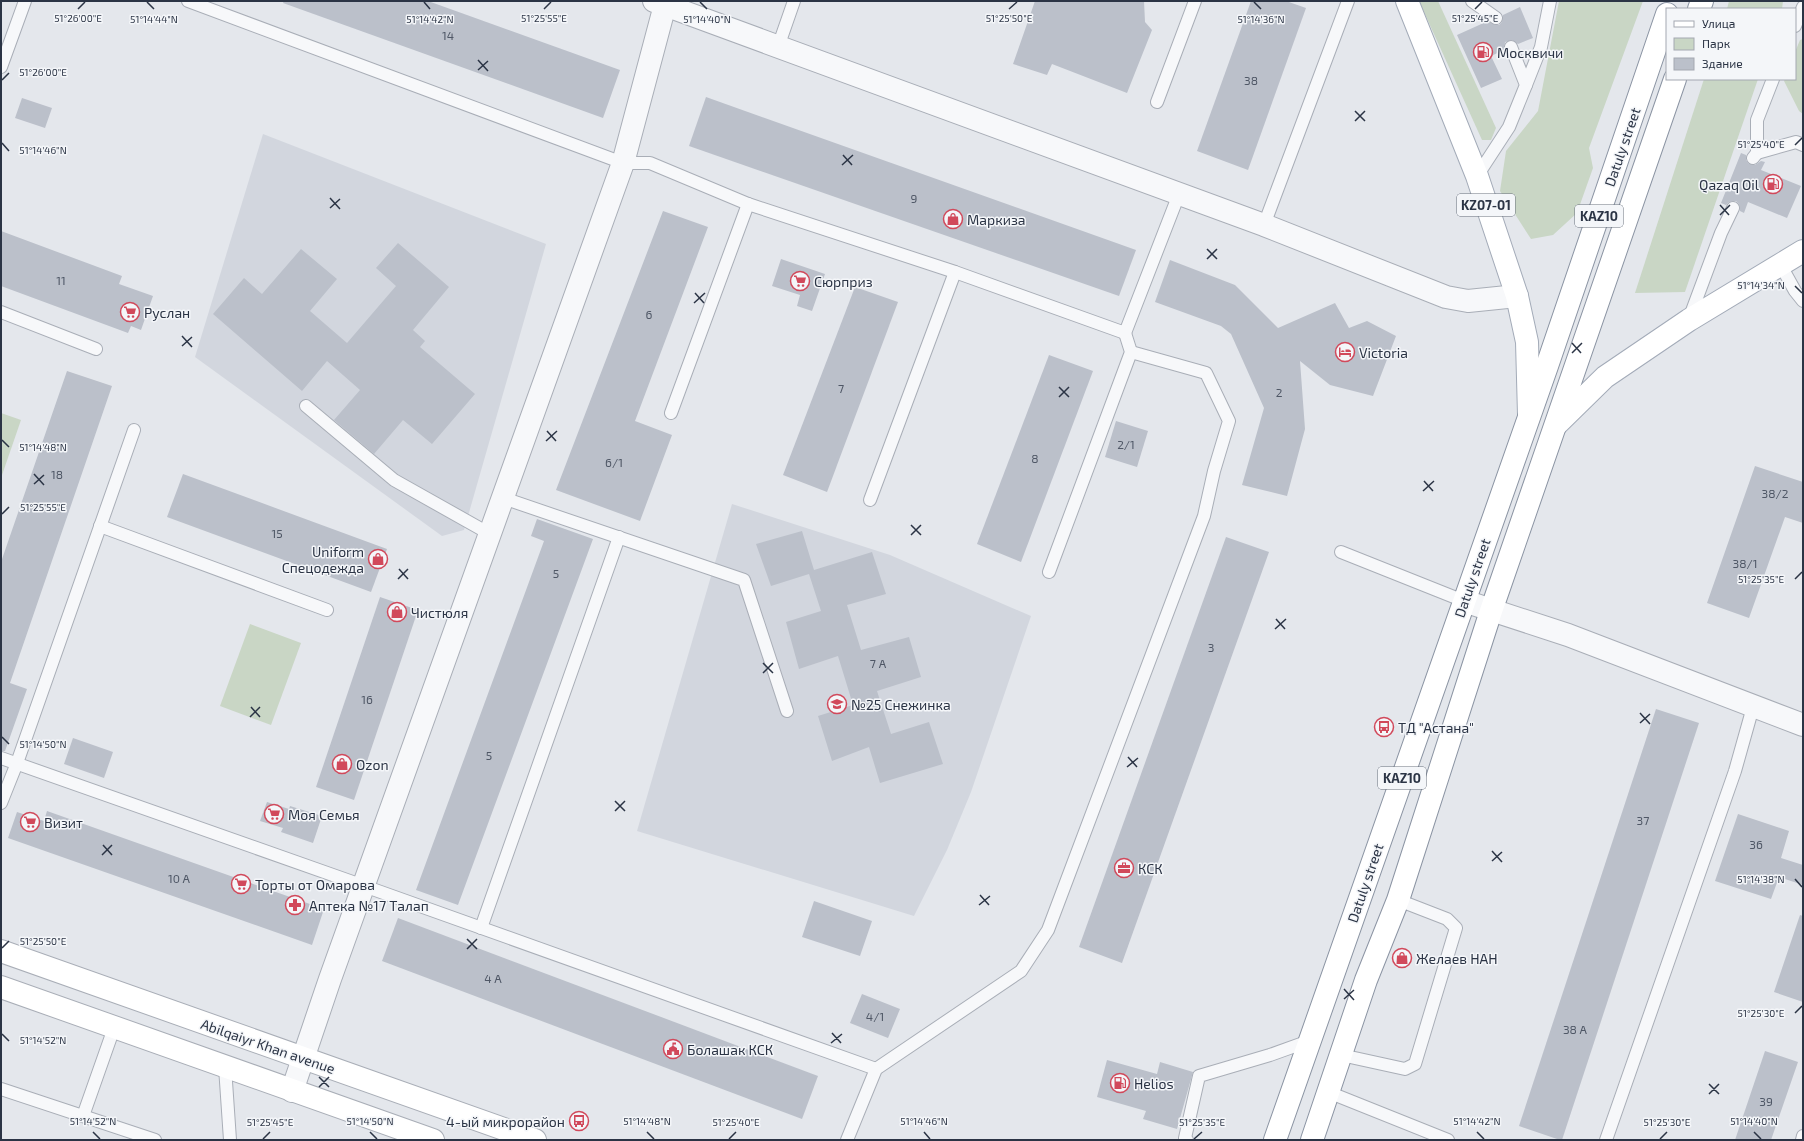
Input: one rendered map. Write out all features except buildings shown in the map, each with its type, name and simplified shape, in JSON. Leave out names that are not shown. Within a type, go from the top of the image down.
[{"type":"main road","name":"KZ07-01","points":[[1407,1],[1477,176],[1517,296],[1527,342],[1529,417]]},
{"type":"main road","name":"Datuly street","points":[[1275,1140],[1529,417],[1666,17]]},
{"type":"main road","name":"Datuly street","points":[[1312,1140],[1366,980],[1398,900],[1491,611],[1675,80]]},
{"type":"main road","points":[[1556,425],[1605,377],[1689,320],[1803,251]]},
{"type":"main road","name":"Abilqaiyr Khan avenue","points":[[1,950],[535,1140]]},
{"type":"main road","points":[[1,987],[292,1090],[425,1139]]},
{"type":"street","points":[[292,1090],[623,163],[660,3],[1264,225],[1446,297],[1468,302],[1517,296]]},
{"type":"street","points":[[1464,601],[1568,635],[1803,725]]},
{"type":"lane","points":[[1,67],[25,1]]},
{"type":"lane","points":[[188,1],[623,163],[650,163],[748,204],[955,272],[1125,332]]},
{"type":"lane","points":[[778,47],[794,1]]},
{"type":"lane","points":[[1157,102],[1194,1]]},
{"type":"lane","points":[[1264,225],[1348,1]]},
{"type":"lane","points":[[1472,1],[1496,18]]},
{"type":"lane","points":[[1477,176],[1509,127],[1541,47],[1550,1]]},
{"type":"lane","points":[[1796,24],[1803,7]]},
{"type":"lane","points":[[1511,47],[1526,85]]},
{"type":"lane","points":[[1774,80],[1757,120],[1755,155],[1796,142],[1803,145]]},
{"type":"lane","points":[[1049,572],[1131,352],[1125,332],[1179,194]]},
{"type":"lane","points":[[671,413],[748,204]]},
{"type":"lane","points":[[1689,320],[1721,233],[1732,208]]},
{"type":"lane","points":[[1780,264],[1795,291],[1803,301]]},
{"type":"lane","points":[[870,500],[955,272]]},
{"type":"lane","points":[[1,312],[96,349]]},
{"type":"lane","points":[[847,1140],[876,1069],[1021,971],[1048,930],[1204,516],[1214,471],[1229,421],[1206,373],[1131,352]]},
{"type":"lane","points":[[306,406],[394,480],[490,534]]},
{"type":"lane","points":[[1,803],[17,763],[134,430]]},
{"type":"lane","points":[[503,498],[744,580],[787,711]]},
{"type":"lane","points":[[100,526],[327,610]]},
{"type":"lane","points":[[481,928],[619,537]]},
{"type":"lane","points":[[1341,552],[1464,601]]},
{"type":"lane","points":[[1606,1140],[1735,771],[1753,707]]},
{"type":"lane","points":[[1,758],[876,1069]]},
{"type":"lane","points":[[1341,1055],[1405,1069],[1415,1064],[1456,928],[1447,919],[1398,900]]},
{"type":"lane","points":[[83,1116],[114,1028]]},
{"type":"lane","points":[[1187,1140],[1185,1138],[1199,1076],[1270,1055],[1310,1041]]},
{"type":"lane","points":[[226,1067],[230,1140]]},
{"type":"lane","points":[[1,1089],[154,1140]]},
{"type":"lane","points":[[1328,1092],[1448,1140]]},
{"type":"lane","points":[[1802,1140],[1803,1136]]},
{"type":"shaded area","points":[[263,134],[546,244],[464,530],[442,536],[195,357]]},
{"type":"shaded area","name":"№25 Снежинка","points":[[732,504],[890,555],[1031,616],[971,792],[947,850],[914,916],[637,831]]},
{"type":"green space","points":[[1419,1],[1438,1],[1496,128],[1491,140],[1482,140]]},
{"type":"green space","points":[[1559,1],[1643,1],[1589,148],[1593,168],[1577,213],[1553,235],[1531,239],[1500,191],[1506,151],[1538,111]]},
{"type":"green space","points":[[1729,1],[1783,1],[1782,8],[1727,8]]},
{"type":"green space","points":[[1803,39],[1803,114],[1799,111],[1784,81],[1796,80],[1796,50],[1800,40]]},
{"type":"green space","points":[[1704,80],[1758,80],[1685,292],[1635,293]]},
{"type":"green space","points":[[1,413],[21,420],[1,478]]},
{"type":"green space","points":[[250,624],[301,643],[271,725],[220,706]]},
{"type":"place","name":"Москвичи","points":[[1483,52]]},
{"type":"place","name":"Qazaq Oil","points":[[1773,184]]},
{"type":"place","name":"Маркиза","points":[[953,219]]},
{"type":"place","name":"Сюрприз","points":[[800,281]]},
{"type":"place","name":"Руслан","points":[[130,312]]},
{"type":"place","name":"Victoria","points":[[1345,352]]},
{"type":"place","name":"Uniform Спецодежда","points":[[378,559]]},
{"type":"place","name":"Чистюля","points":[[397,612]]},
{"type":"place","name":"№25 Снежинка","points":[[837,704]]},
{"type":"place","name":"ТД \"Астана\"","points":[[1384,727]]},
{"type":"place","name":"Ozon","points":[[342,764]]},
{"type":"place","name":"Моя Семья","points":[[274,814]]},
{"type":"place","name":"Визит","points":[[30,822]]},
{"type":"place","name":"КСК","points":[[1124,868]]},
{"type":"place","name":"Торты от Омарова","points":[[241,884]]},
{"type":"place","name":"Аптека №17 Талап","points":[[295,905]]},
{"type":"place","name":"Желаев НАН","points":[[1402,958]]},
{"type":"place","name":"Болашак КСК","points":[[673,1049]]},
{"type":"place","name":"Helios","points":[[1120,1083]]},
{"type":"place","name":"4-ый микрорайон","points":[[579,1121]]}]
